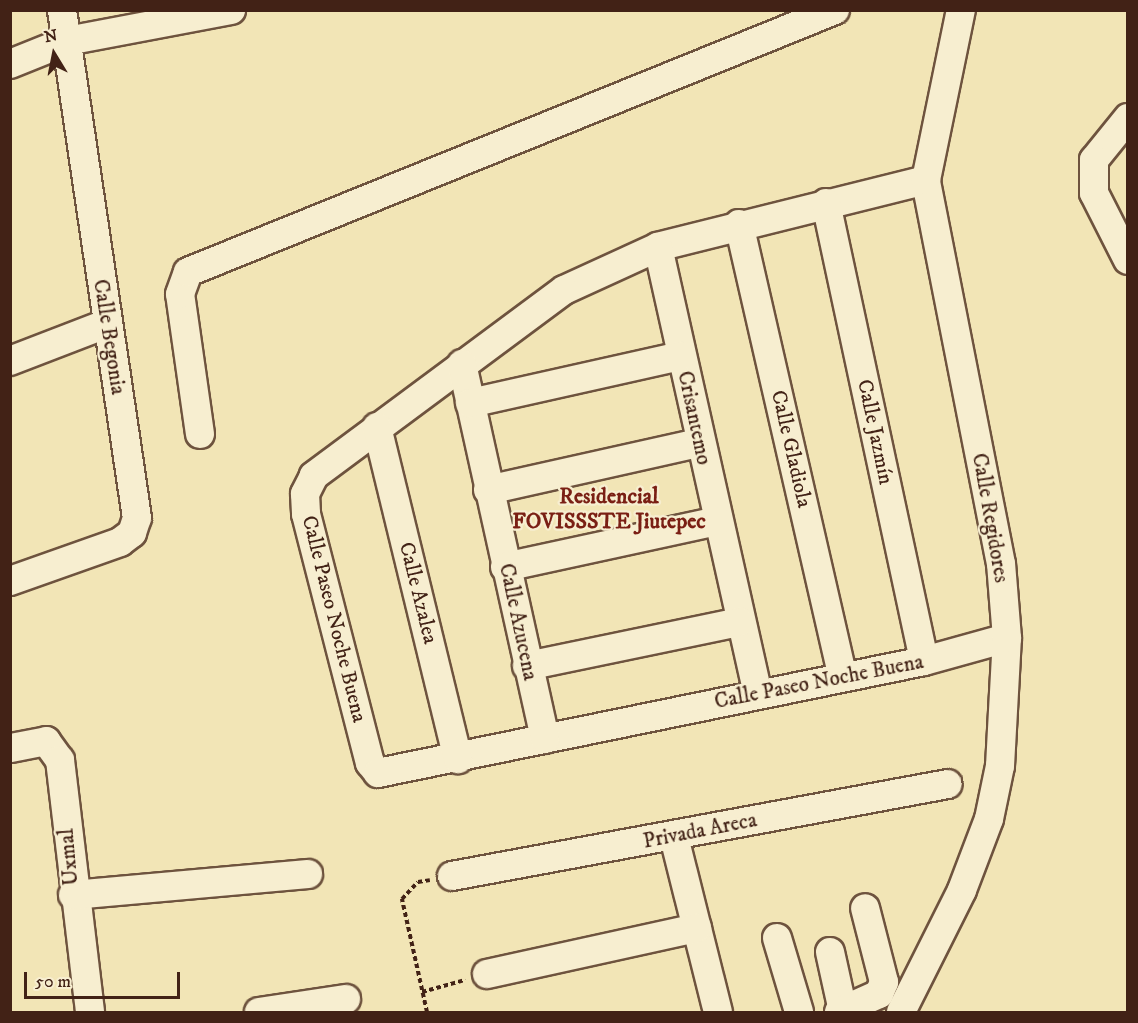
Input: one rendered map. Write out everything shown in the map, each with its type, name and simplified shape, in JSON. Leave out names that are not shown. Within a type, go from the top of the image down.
[{"type":"street","name":"Calle Begonia","points":[[10,581],[132,533],[136,518],[106,324],[63,10]]},
{"type":"street","points":[[10,64],[67,41],[231,10]]},
{"type":"street","points":[[200,434],[180,294],[188,272],[835,10]]},
{"type":"street","name":"Calle Regidores","points":[[901,1012],[962,890],[988,819],[1000,766],[1006,638],[1001,564],[926,180],[961,10]]},
{"type":"street","points":[[1128,118],[1106,138],[1094,160],[1094,192],[1128,260]]},
{"type":"street","name":"Calle Paseo Noche Buena","points":[[926,180],[826,202],[658,247],[564,290],[314,476],[305,494],[306,514],[370,763],[378,773],[391,773],[458,759],[842,674],[924,661],[1006,638]]},
{"type":"street","name":"Calle Jazmín","points":[[826,202],[924,661]]},
{"type":"street","name":"Calle Gladiola","points":[[739,224],[842,674]]},
{"type":"street","name":"Crisantemo","points":[[658,247],[739,622],[758,693]]},
{"type":"street","points":[[10,361],[106,324]]},
{"type":"street","points":[[470,403],[681,356]]},
{"type":"street","name":"Calle Azucena","points":[[462,364],[544,740]]},
{"type":"street","name":"Calle Azalea","points":[[377,427],[458,759]]},
{"type":"street","points":[[488,490],[699,443]]},
{"type":"street","points":[[506,567],[718,521]]},
{"type":"street","points":[[527,666],[739,622]]},
{"type":"street","name":"Uxmal","points":[[11,748],[46,741],[60,760],[73,895],[90,1012]]},
{"type":"street","points":[[10,743],[11,748]]},
{"type":"street","name":"Privada Areca","points":[[452,876],[674,837],[948,784]]},
{"type":"street","points":[[674,837],[718,1012]]},
{"type":"street","points":[[73,895],[308,874]]},
{"type":"street","points":[[830,952],[841,1012],[879,994],[884,982],[865,908]]},
{"type":"street","points":[[487,974],[697,928]]},
{"type":"street","points":[[777,938],[799,1012]]},
{"type":"street","points":[[259,1012],[346,999]]},
{"type":"path","points":[[427,1012],[402,899],[418,882],[452,876]]},
{"type":"path","points":[[422,992],[487,974]]},
{"type":"district","name":"Residencial FOVISSSTE Jiutepec","points":[[609,508]]}]
